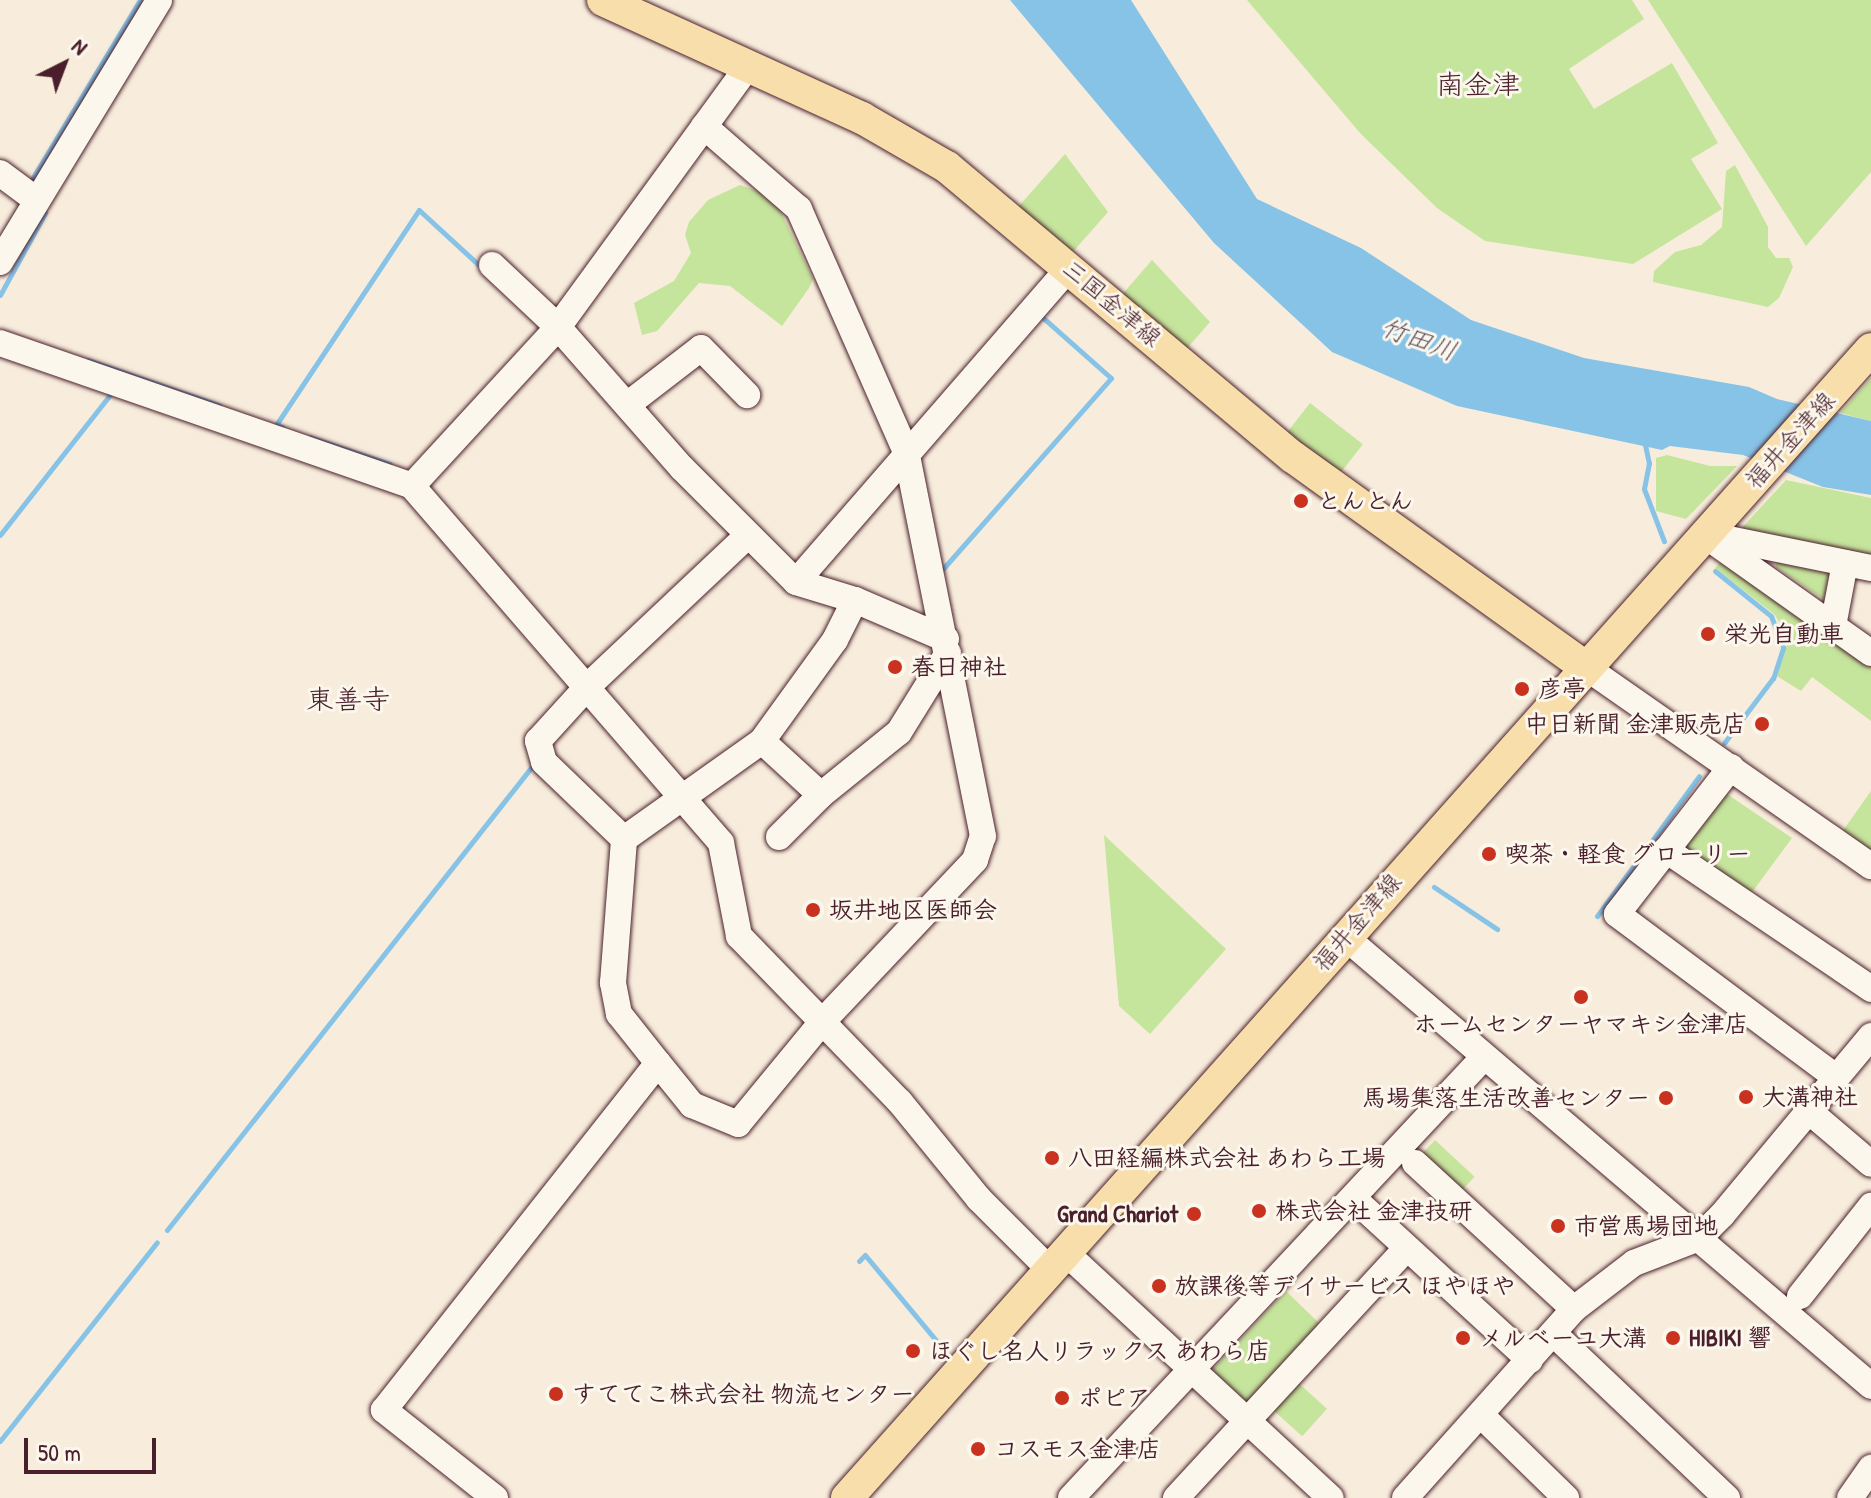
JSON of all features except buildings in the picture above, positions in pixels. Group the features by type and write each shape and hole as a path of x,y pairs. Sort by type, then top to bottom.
{"main road":[{"name":"三国金津線","path":"603,0 862,118 947,167 1293,457 1584,666"},
{"name":"福井金津線","path":"847,1498 1584,666 1868,353"}],"street":[{"path":"0,262 35,199 159,0"},
{"path":"412,486 558,327 749,65"},
{"path":"704,126 799,209 907,454 983,836 975,860 823,1021 738,1124 692,1105 619,1014 613,983 624,839 762,741 835,640 855,600"},
{"path":"0,173 35,199"},
{"path":"492,265 558,327 746,537 796,582 855,600 947,646"},
{"path":"796,582 1070,267"},
{"path":"0,343 412,486 721,843 739,936 900,1102 979,1199 1191,1369 1331,1498"},
{"path":"627,405 701,348 747,395"},
{"path":"1707,530 1871,568"},
{"path":"1707,530 1871,653"},
{"path":"624,839 544,762 538,741 588,686 746,537"},
{"path":"1833,626 1845,563"},
{"path":"779,837 821,795 899,732 947,646"},
{"path":"1584,666 1871,866"},
{"path":"762,741 821,795"},
{"path":"1731,767 1617,914 1837,1078"},
{"path":"1666,850 1871,989"},
{"path":"1344,936 1871,1386"},
{"path":"1405,1498 1574,1309 1634,1263 1699,1238 1810,1112 1871,1036"},
{"path":"1071,1498 1484,1057"},
{"path":"495,1498 384,1410 658,1063"},
{"path":"1810,1112 1871,1164"},
{"path":"1415,1163 1574,1309"},
{"path":"1353,1198 1530,1360"},
{"path":"1800,1296 1871,1206"},
{"path":"1176,1498 1407,1248"},
{"path":"1553,1333 1722,1497"},
{"path":"1481,1415 1566,1498"},
{"path":"1850,1498 1871,1468"}],"green space":[{"path":"1247,0 1632,0 1644,19 1569,69 1594,109 1672,63 1718,143 1691,159 1722,209 1633,264 1485,241 1437,208 1360,133"},
{"path":"1648,0 1871,0 1871,172 1806,246"},
{"path":"1065,154 1108,212 1071,254 1018,207"},
{"path":"1735,165 1768,227 1768,247 1776,258 1789,258 1793,267 1779,298 1768,307 1653,282 1654,271 1675,252 1701,245 1722,227 1726,171"},
{"path":"740,185 760,192 780,210 813,279 809,288 782,326 730,286 699,283 657,331 642,335 634,303 674,281 691,253 685,235 689,222 708,200"},
{"path":"1152,260 1210,322 1183,353 1120,297"},
{"path":"1871,378 1871,421 1840,413"},
{"path":"1310,403 1363,444 1336,478 1284,437"},
{"path":"1667,455 1710,466 1737,466 1686,519 1656,511 1656,458"},
{"path":"1786,480 1871,498 1871,556 1739,531"},
{"path":"1723,559 1871,667 1871,721 1812,677 1801,691 1777,676 1786,646 1782,628 1775,615 1715,568"},
{"path":"1777,560 1835,571 1829,603 1776,567"},
{"path":"1871,791 1871,853 1842,832"},
{"path":"1727,794 1792,838 1750,895 1686,850 1685,840 1720,795"},
{"path":"1104,835 1226,949 1150,1034 1119,1006"},
{"path":"1435,1140 1474,1177 1461,1191 1421,1155"},
{"path":"1286,1291 1320,1324 1249,1401 1241,1401 1213,1377 1214,1368"},
{"path":"1295,1380 1327,1409 1302,1436 1270,1407"}],"water":[{"name":"竹田川","path":"1010,0 1131,0 1257,199 1361,248 1471,320 1584,358 1749,387 1777,399 1871,421 1871,495 1823,487 1743,455 1670,446 1662,450 1457,406 1332,352 1214,243"}],"waterway":[{"path":"29,184 140,0"},
{"path":"282,427 276,425 419,210 482,268"},
{"path":"0,295 45,213"},
{"path":"941,571 1111,378 1041,316"},
{"path":"88,360 219,405"},
{"path":"0,535 113,391"},
{"path":"310,437 390,464"},
{"path":"1644,440 1649,463 1644,489 1664,541"},
{"path":"1715,571 1771,616 1783,648 1773,678 1724,743"},
{"path":"167,1230 533,765"},
{"path":"1597,916 1699,776"},
{"path":"1434,887 1497,929"},
{"path":"0,1441 157,1242"},
{"path":"859,1261 865,1255 945,1351"}],"place":[{"name":"とんとん","path":"1301,501"},
{"name":"栄光自動車","path":"1708,634"},
{"name":"春日神社","path":"895,667"},
{"name":"彦亭","path":"1522,689"},
{"name":"中日新聞 金津販売店","path":"1762,724"},
{"name":"喫茶・軽食 グローリー","path":"1489,854"},
{"name":"坂井地区医師会","path":"813,910"},
{"name":"ホームセンターヤマキシ金津店","path":"1581,997"},
{"name":"大溝神社","path":"1746,1097"},
{"name":"馬場集落生活改善センター","path":"1666,1098"},
{"name":"八田経編株式会社 あわら工場","path":"1052,1158"},
{"name":"株式会社 金津技研","path":"1259,1211"},
{"name":"Grand Chariot","path":"1194,1214"},
{"name":"市営馬場団地","path":"1558,1226"},
{"name":"放課後等デイサービス ほやほや","path":"1159,1286"},
{"name":"メルベーユ大溝","path":"1463,1338"},
{"name":"HIBIKI 響","path":"1673,1338"},
{"name":"ほぐし名人リラックス あわら店","path":"913,1351"},
{"name":"すててこ株式会社 物流センター","path":"556,1394"},
{"name":"ポピア","path":"1062,1398"},
{"name":"コスモス金津店","path":"978,1449"}],"district":[{"name":"南金津","path":"1478,84"},
{"name":"東善寺","path":"348,699"}]}
